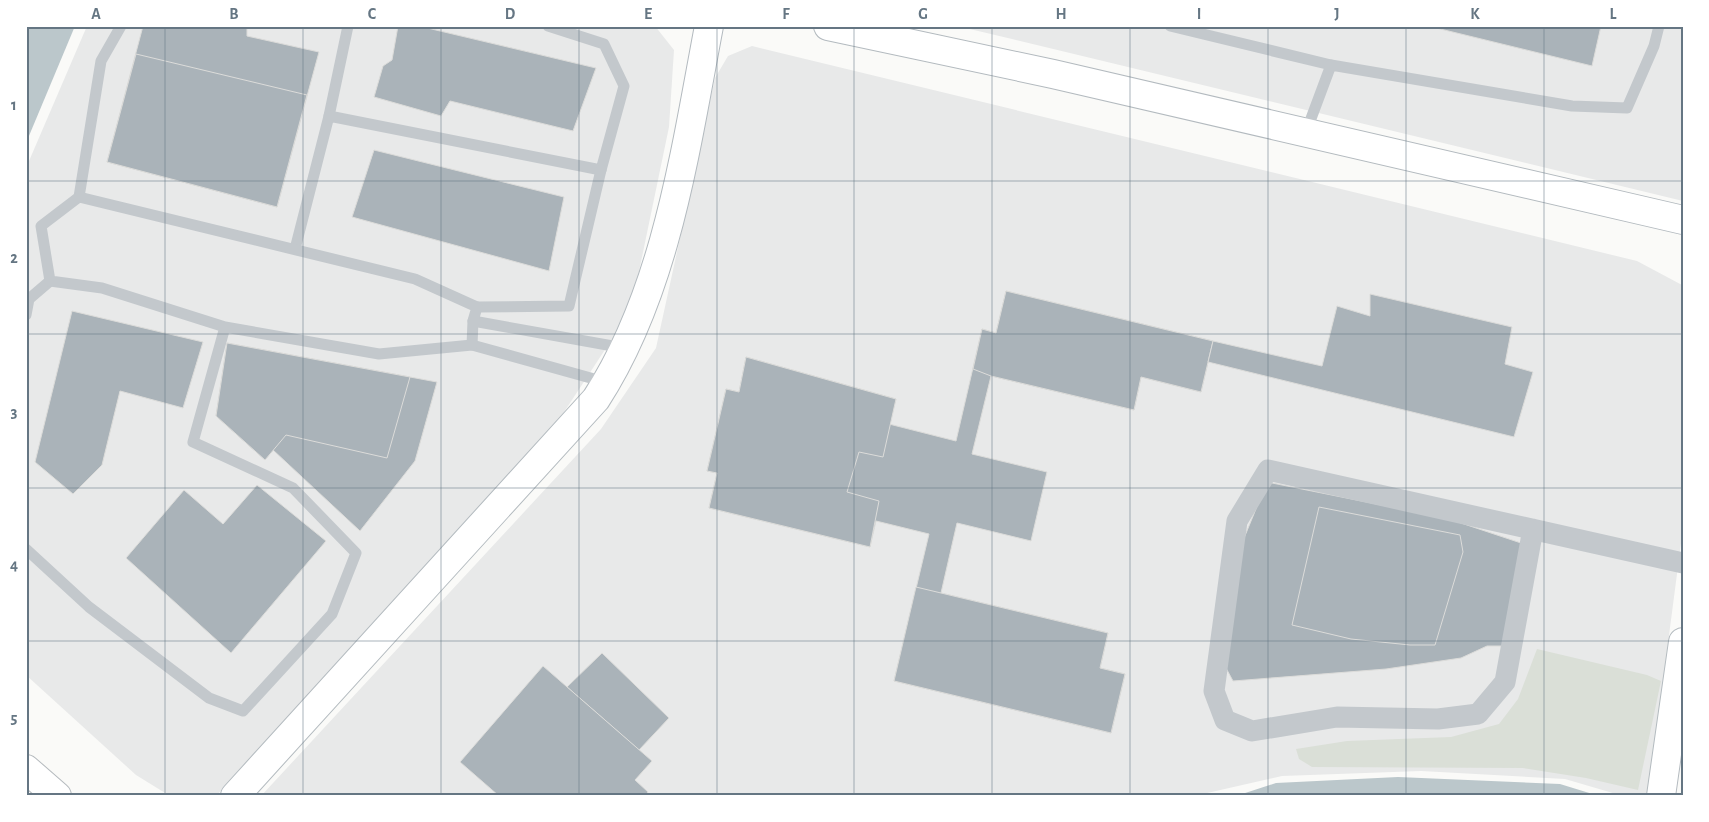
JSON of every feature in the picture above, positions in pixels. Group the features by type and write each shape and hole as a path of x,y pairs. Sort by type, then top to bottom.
{"street":[{"path":"235,796 596,399 606,383 624,348 657,269 691,122 709,26"},
{"path":"828,26 1063,76 1683,220"},
{"path":"1533,529 1505,682 1478,714 1438,719 1337,717 1252,731 1225,720 1214,691 1237,521 1268,470 1533,529 1683,563"},
{"path":"1661,796 1683,642"},
{"path":"26,769 57,796"}],"lane":[{"path":"50,281 41,226 79,197 101,61 120,26"},
{"path":"295,250 329,116 348,26"},
{"path":"79,197 416,279 477,307 569,306 601,170 624,86 604,44 548,26"},
{"path":"1170,26 1331,65 1572,106 1627,108 1654,46 1659,26"},
{"path":"1306,132 1331,65"},
{"path":"329,116 601,170"},
{"path":"26,316 29,299 50,281 102,288 225,327 380,354 472,346 606,383"},
{"path":"472,346 473,320 477,307"},
{"path":"473,320 624,348"},
{"path":"26,549 89,607 209,698 243,711 332,614 356,552 293,488 193,442 225,327"}],"shaded area":[{"path":"26,26 75,26 26,143"},
{"path":"87,26 655,26 674,50 669,127 631,310 547,438 216,796 170,796 136,775 26,675 26,168"},
{"path":"957,26 1683,26 1683,201 1012,39"},
{"path":"752,46 1637,261 1682,285 1683,528 1648,796 1623,796 1565,779 1421,771 1282,776 1194,796 261,796 601,429 656,348 715,78 728,56"},
{"path":"1537,649 1647,675 1661,681 1638,790 1586,778 1523,768 1312,767 1299,759 1296,749 1347,741 1451,737 1499,724 1518,699"},
{"path":"1398,777 1560,784 1599,796 1236,796 1276,783"}],"building":[{"path":"143,26 247,26 247,36 319,52 277,207 107,162"},
{"path":"398,26 419,26 596,68 573,131 450,101 441,116 374,97 383,66 392,60"},
{"path":"1428,26 1601,26 1592,66"},
{"path":"136,54 307,95 277,207 107,162"},
{"path":"374,150 564,197 549,271 352,217"},
{"path":"1006,291 1213,341 1201,392 1141,377 1134,410 991,376 972,454 1047,472 1031,541 957,523 941,593 1108,633 1100,668 1125,674 1111,733 894,681 929,534 876,521 870,547 709,508 717,473 707,471 726,389 739,392 746,357 896,399 889,424 956,441 982,329 996,333"},
{"path":"1006,291 1213,341 1201,392 1141,377 1134,410 991,376 973,369 982,329 996,333"},
{"path":"1370,294 1512,327 1505,364 1533,372 1514,437 1208,362 1213,341 1322,366 1337,306 1370,316"},
{"path":"72,311 203,342 183,408 120,391 102,465 73,494 35,462"},
{"path":"227,343 437,382 415,461 360,531 273,450 265,460 216,416"},
{"path":"227,343 410,377 387,458 286,435 265,460 216,416"},
{"path":"746,357 896,399 883,457 859,452 847,492 879,501 870,547 709,508 717,473 707,471 726,389 739,392"},
{"path":"1267,482 1446,518 1521,543 1506,646 1487,646 1461,658 1386,669 1233,681 1226,668 1242,543"},
{"path":"257,485 326,541 231,653 126,558 184,490 223,524"},
{"path":"1319,507 1460,535 1463,552 1435,645 1410,645 1351,639 1292,625"},
{"path":"916,587 1108,633 1100,668 1125,674 1111,733 894,681"},
{"path":"602,653 669,718 639,750 567,687"},
{"path":"543,666 652,761 635,780 648,792 645,796 499,796 460,762"}]}
